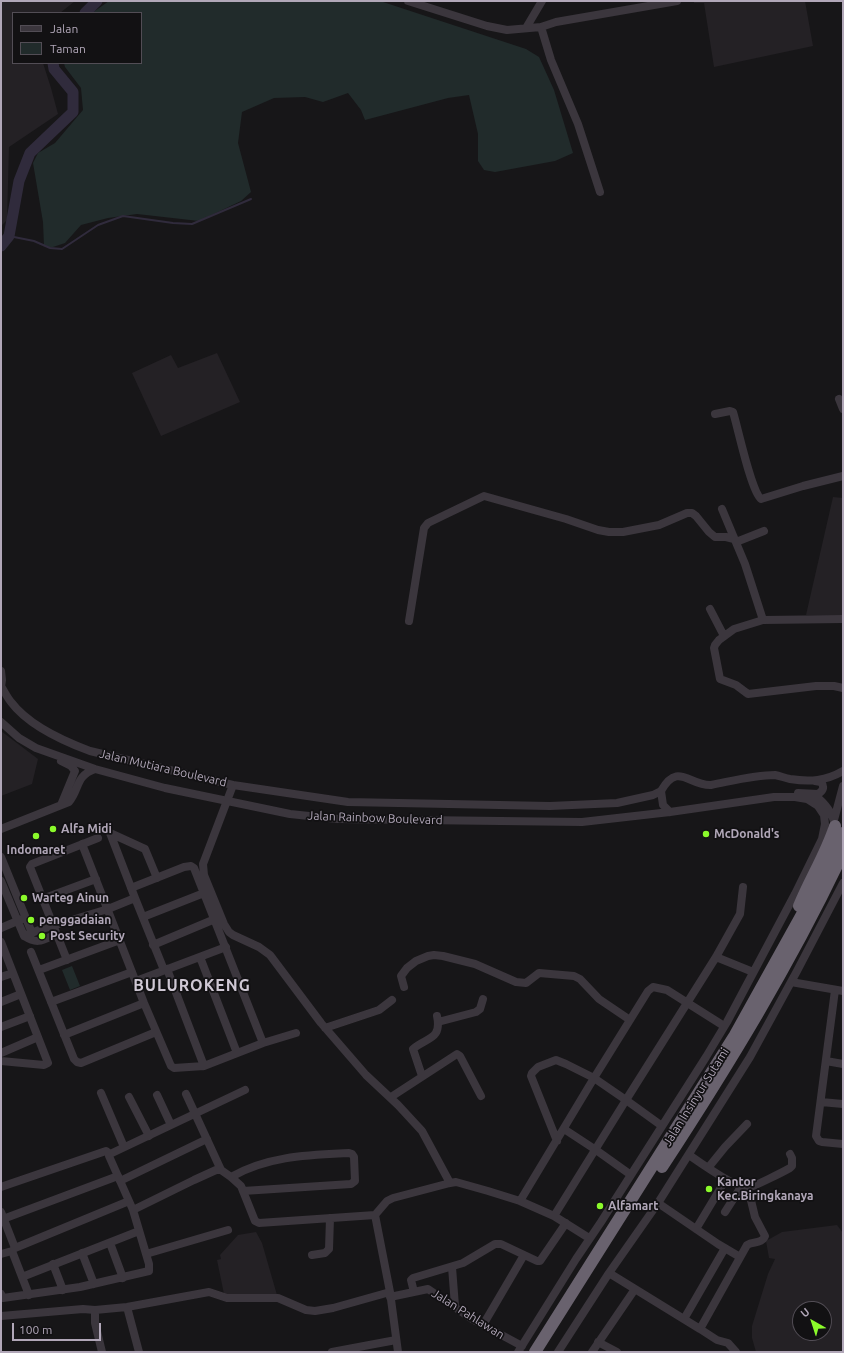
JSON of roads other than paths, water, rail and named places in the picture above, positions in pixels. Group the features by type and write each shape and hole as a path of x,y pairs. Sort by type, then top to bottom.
{"highway":[{"name":"Jalan Insinyur Sutami","path":"535,1352 735,1035 815,891 838,826"},
{"name":"Jalan Insinyur Sutami","path":"544,1352 599,1263 736,1051 821,900 843,853"}],"street":[{"path":"408,1 488,26 507,30 541,27 556,22 676,1"},
{"path":"526,28 542,1"},
{"path":"541,27 550,58 578,124 600,192"},
{"path":"839,399 843,409"},
{"path":"715,414 730,411 733,412 752,481 757,496 762,499 803,486 843,476"},
{"path":"408,621 424,528 428,523 484,496 609,532 623,532 659,525 687,513 692,513 696,516 715,537 726,537 735,540 764,531"},
{"path":"722,509 745,564 763,620"},
{"path":"710,609 724,636"},
{"path":"843,619 763,620 739,626 714,645 719,678 723,681 736,684 748,694 816,686 834,686 843,688"},
{"path":"1,671 1,686"},
{"name":"Jalan Mutiara Boulevard","path":"1,686 11,702 30,722 90,751 233,785 348,802"},
{"name":"Jalan Rainbow Boulevard","path":"1,722 18,738 36,748 95,769 165,788 290,814 338,819 582,822 670,812"},
{"path":"36,748 42,754 68,764 75,771 61,804"},
{"name":"Jalan Mutiara Boulevard","path":"1,829 61,804 66,804 71,800 82,776 88,771 95,769"},
{"path":"815,781 827,779 843,771"},
{"path":"520,1349 589,1238 601,1222 706,1057 811,864 822,839 825,824 824,815 818,806 807,799 795,796 774,797 670,812 663,805 661,791 664,785 674,777 681,775 705,785 776,775 789,779 821,782 823,785 823,790 818,794 784,793 774,797"},
{"path":"233,785 203,864 204,875 224,924 233,935 259,947 270,954 324,1028 366,1075 391,1097 422,1131 450,1183"},
{"path":"838,826 843,786"},
{"name":"Jalan Rainbow Boulevard","path":"348,802 550,806 617,803 653,795 661,791"},
{"path":"813,794 826,806 838,826"},
{"path":"157,878 146,849 110,833 153,945 166,970 204,1066"},
{"path":"67,960 30,866 98,838"},
{"path":"82,844 169,1065 173,1068 204,1066 263,1042 296,1033"},
{"path":"2,863 13,887 28,935 55,930 135,898"},
{"path":"131,888 184,867 191,866 194,868 263,1042"},
{"path":"42,899 96,879"},
{"path":"1,881 5,891 22,919"},
{"path":"558,1352 609,1273 658,1203 750,1057 843,883"},
{"path":"5,891 13,887"},
{"path":"554,1216 716,957 740,914 743,887"},
{"path":"143,917 204,893"},
{"path":"1,928 22,919"},
{"path":"153,945 215,919"},
{"path":"39,970 120,940"},
{"path":"1,1061 46,1065 48,1061 2,948"},
{"path":"136,981 210,953 227,950"},
{"path":"32,952 64,1035 74,1059 77,1062 82,1063 156,1032"},
{"path":"404,987 401,976 407,968 416,961 428,956 442,956 480,965 516,982 526,983 539,974 574,976 580,979 599,998 630,1020"},
{"path":"200,957 237,1053"},
{"path":"716,957 753,972"},
{"path":"1,977 13,972"},
{"path":"52,1002 132,972"},
{"path":"791,982 839,991 826,1061 817,1138 822,1142 843,1144"},
{"path":"520,1201 648,990 653,987 667,990 724,1026"},
{"path":"1,1002 21,994"},
{"path":"422,1076 413,1049 435,1034 438,1029 437,1019 476,1012 480,1009 484,999"},
{"path":"324,1028 379,1010 392,1000"},
{"path":"64,1035 144,1004"},
{"path":"1,1027 30,1016"},
{"path":"1,1053 38,1037"},
{"path":"391,1097 455,1055 458,1055 481,1096"},
{"path":"557,1141 531,1078 532,1073 538,1067 556,1060 594,1078 662,1126"},
{"path":"826,1061 843,1064"},
{"path":"110,1154 245,1090"},
{"path":"102,1093 124,1147"},
{"path":"157,1094 171,1125"},
{"path":"186,1094 221,1170 231,1177 243,1191 253,1218 256,1222 260,1223 375,1215 387,1201 393,1198 456,1182 520,1201 554,1216 589,1238"},
{"path":"129,1097 149,1136"},
{"path":"821,1102 843,1104"},
{"path":"708,1168 725,1147 747,1124"},
{"path":"564,1129 631,1175"},
{"path":"29,1295 2,1215 119,1178 207,1139"},
{"path":"1,1187 106,1151 110,1154 134,1210 146,1254 149,1272 63,1290 2,1297"},
{"path":"231,1177 252,1166 287,1157 349,1153 354,1157 355,1180 351,1184 243,1191"},
{"path":"725,1212 744,1187 792,1167 792,1158 790,1154"},
{"path":"689,1155 726,1179 744,1187 765,1236 762,1241 752,1242 747,1245 700,1329"},
{"path":"134,1210 194,1180 216,1170 221,1170"},
{"path":"696,1229 726,1179"},
{"path":"1,1254 129,1201"},
{"path":"658,1203 740,1257"},
{"path":"375,1215 390,1295 398,1352"},
{"path":"312,1255 325,1253 329,1249 330,1218"},
{"path":"414,1292 413,1278 463,1263 495,1244 501,1244 537,1261 542,1260 566,1223"},
{"path":"146,1254 228,1230"},
{"path":"22,1277 139,1231"},
{"path":"110,1243 124,1278"},
{"path":"684,1320 725,1248"},
{"path":"82,1253 94,1284"},
{"path":"484,1325 524,1255"},
{"path":"53,1264 63,1290"},
{"path":"452,1267 455,1306"},
{"path":"609,1273 717,1340 728,1344 736,1352"},
{"name":"Jalan Pahlawan","path":"1,1316 127,1307 208,1292 227,1298 278,1298 306,1310 316,1311 390,1295 428,1289 520,1349"},
{"path":"592,1352 635,1289"},
{"path":"127,1307 139,1352"},
{"path":"95,1310 95,1323 102,1352"},
{"path":"332,1352 396,1340"},
{"path":"598,1342 617,1352"}],"waterway":[{"path":"86,12 97,1"},
{"path":"1,246 9,236 19,181 30,153 73,112 73,92 54,69 53,64"},
{"path":"9,236 34,241 50,248 62,249 98,225 123,216 192,224 251,199"}],"place":[{"name":"Alfa Midi","path":"53,829"},
{"name":"McDonald's","path":"706,834"},
{"name":"Indomaret","path":"36,836"},
{"name":"Warteg Ainun","path":"24,898"},
{"name":"penggadaian","path":"31,920"},
{"name":"Post Security","path":"42,936"},
{"name":"Kantor Kec.Biringkanaya","path":"709,1189"},
{"name":"Alfamart","path":"600,1206"}],"district":[{"name":"BULUROKENG","path":"192,986"}]}
